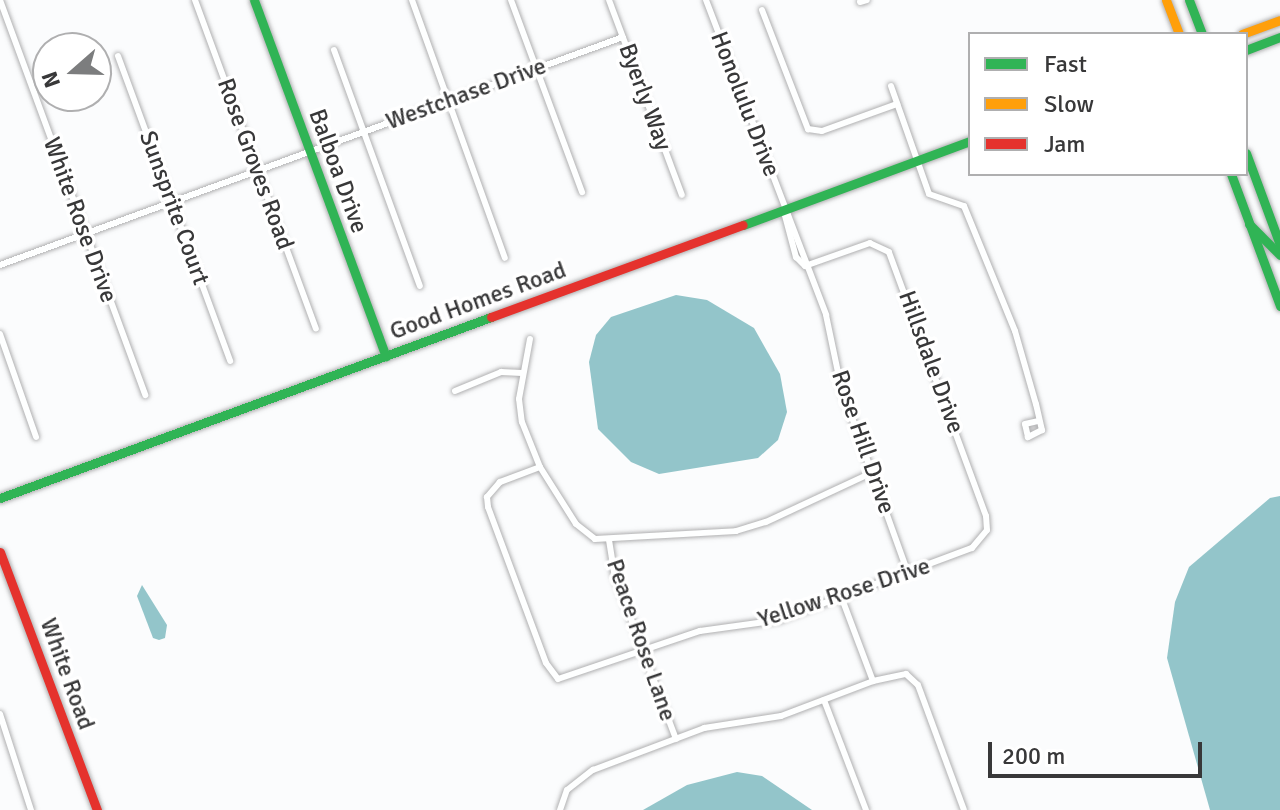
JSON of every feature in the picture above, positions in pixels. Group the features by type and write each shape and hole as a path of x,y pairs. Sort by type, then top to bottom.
{"main road":[{"name":"Balboa Drive","path":"254,0 386,356"},
{"path":"1166,0 1178,32"},
{"path":"1189,0 1201,32"},
{"path":"1247,32 1280,20"},
{"path":"1248,49 1280,37"},
{"name":"Good Homes Road","path":"0,498 968,142"},
{"path":"1248,158 1280,245"},
{"path":"1232,176 1280,306"},
{"path":"1249,224 1280,255"},
{"name":"White Road","path":"0,552 97,810"}],"street":[{"name":"White Rose Drive","path":"0,0 145,395"},
{"name":"Rose Groves Road","path":"195,0 316,328"},
{"path":"412,0 505,258"},
{"path":"511,0 582,192"},
{"name":"Byerly Way","path":"609,0 682,195"},
{"name":"Honolulu Drive","path":"706,0 784,208"},
{"path":"762,10 808,129 822,131 897,104"},
{"name":"Westchase Drive","path":"0,265 623,37"},
{"path":"334,50 420,286"},
{"name":"Sunsprite Court","path":"118,56 230,361"},
{"path":"891,86 929,194 964,206 1015,331 1038,421"},
{"name":"Rose Hill Drive","path":"784,208 792,247 805,266 826,315 841,387 908,573"},
{"name":"Hillsdale Drive","path":"805,266 870,243 889,252 895,261 986,516 982,539 965,552"},
{"path":"0,334 36,437"},
{"path":"530,339 522,373 522,422 540,467 584,533 609,540 736,531 766,522 873,472"},
{"path":"455,391 501,372 522,373"},
{"name":"Yellow Rose Drive","path":"540,467 500,482 487,497 550,673 570,679 700,631 779,620 965,552"},
{"name":"Peace Rose Lane","path":"609,540 615,576 676,739"},
{"path":"841,596 873,681"},
{"path":"560,810 567,790 578,780 676,739 704,728 781,716 873,681 898,675 914,678 964,810"},
{"path":"824,700 866,810"},
{"path":"0,714 31,810"}],"water":[{"path":"676,295 707,300 754,328 780,374 787,412 778,440 758,458 659,474 631,462 598,429 589,362 596,335 611,317"},
{"path":"1280,496 1280,810 1210,810 1167,658 1175,602 1189,567 1270,498"},
{"path":"142,585 167,625 165,638 153,638 137,596"},
{"path":"737,772 762,776 812,810 643,810 687,785"}],"traffic: fast":[{"path":"254,0 386,356"},
{"path":"1189,0 1201,32"},
{"path":"1248,49 1280,37"},
{"path":"743,225 968,142"},
{"path":"1248,158 1280,245"},
{"path":"1232,176 1280,306"},
{"path":"1249,224 1280,255"},
{"path":"0,498 491,317"}],"traffic: slow":[{"path":"1166,0 1178,32"},
{"path":"1247,32 1280,20"}],"traffic: jam":[{"path":"491,317 743,225"},
{"path":"0,552 97,810"}]}
